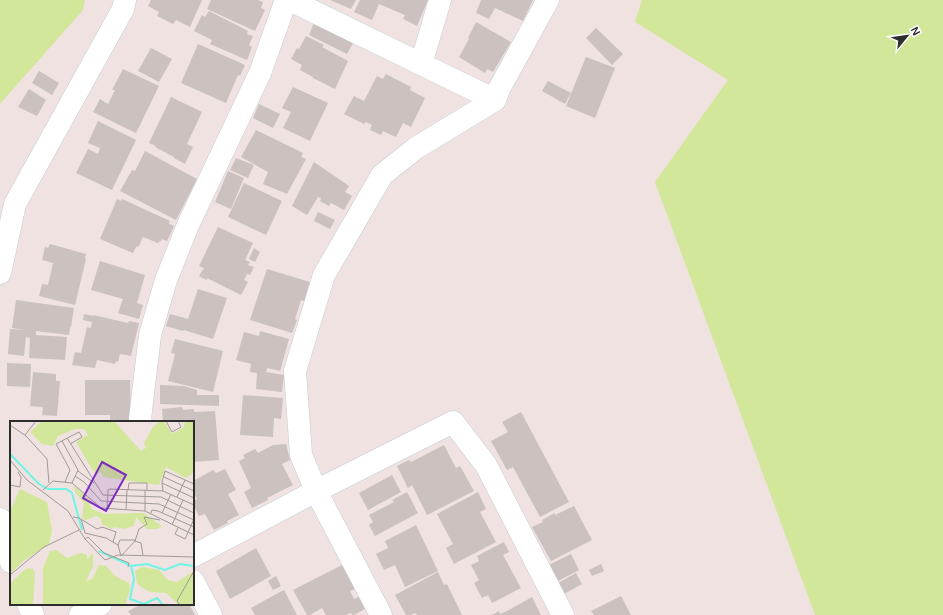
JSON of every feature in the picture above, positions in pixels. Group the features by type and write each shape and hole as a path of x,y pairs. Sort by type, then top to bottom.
{"street":[{"path":"0,273 15,204 123,9 125,0"},
{"path":"141,421 150,335 166,280 188,225 260,73 286,0"},
{"path":"290,0 495,100"},
{"path":"421,64 440,0"},
{"path":"381,615 316,491 301,455 295,371 324,275 382,175 416,148 495,100 499,89 548,0"},
{"path":"194,555 316,491 453,422 486,465 564,615"},
{"path":"0,519 10,558"},
{"path":"194,583 211,615"},
{"path":"28,605 33,615"},
{"path":"80,615 99,605"}],"green space":[{"path":"0,0 85,0 83,10 0,104"},
{"path":"642,0 943,0 943,615 815,615 655,182 728,80 635,22"}],"building":[{"path":"151,0 202,0 190,27 176,20 173,24 157,16 159,12 148,6"},
{"path":"211,0 258,0 263,2 261,8 265,10 255,31 207,9"},
{"path":"330,0 356,0 351,9"},
{"path":"360,0 428,0 417,26 403,19 405,15 379,4 372,20 354,12"},
{"path":"481,0 533,0 523,21 495,8 489,19 476,13"},
{"path":"209,11 248,31 247,34 253,36 249,45 252,47 247,60 210,44 212,40 194,31 202,15 205,17"},
{"path":"476,22 511,42 493,72 487,69 485,73 459,57"},
{"path":"314,23 353,43 347,54 309,35"},
{"path":"596,28 623,54 612,65 586,38"},
{"path":"306,36 324,45 322,47 348,61 335,89 300,70 302,65 291,59 297,48 299,49"},
{"path":"198,44 245,65 240,76 238,75 226,103 181,83"},
{"path":"151,48 172,59 159,82 138,71"},
{"path":"586,57 615,68 595,118 566,106"},
{"path":"123,69 159,86 136,133 93,112 100,99 108,104 115,90 112,90"},
{"path":"39,71 59,83 52,95 32,83"},
{"path":"386,74 411,87 410,90 425,98 411,127 403,123 396,137 383,131 381,135 370,130 372,125 366,122 364,124 344,114 354,96 364,101 377,76 383,79"},
{"path":"548,81 571,93 565,104 542,91"},
{"path":"293,87 328,103 310,141 283,128 291,112 282,108"},
{"path":"29,89 46,100 37,116 18,107"},
{"path":"171,97 202,112 187,144 193,147 185,164 149,143"},
{"path":"259,104 280,114 273,128 253,118"},
{"path":"98,121 136,140 112,190 76,173 88,149 98,154 100,148 88,143"},
{"path":"256,130 303,153 301,157 306,159 287,194 263,184 268,172 241,157"},
{"path":"145,151 197,179 176,220 120,191 132,170 135,171"},
{"path":"236,158 254,165 248,178 230,170"},
{"path":"314,162 349,186 345,192 352,196 344,210 331,203 329,206 320,201 321,198 318,197 307,215 292,206"},
{"path":"228,171 244,178 231,209 215,202"},
{"path":"244,183 282,201 266,235 228,217"},
{"path":"117,199 121,201 122,199 170,221 169,224 174,226 167,241 162,239 158,243 143,237 139,246 136,247 133,253 100,239"},
{"path":"318,212 335,220 330,229 314,221"},
{"path":"218,227 253,243 245,260 250,262 248,265 254,267 250,275 247,274 244,280 248,282 241,295 207,278 207,280 199,276 204,268 199,266"},
{"path":"50,244 86,254 75,305 39,296 42,284 48,285 53,263 42,260 45,247 48,248"},
{"path":"254,248 260,252 255,262 249,259"},
{"path":"100,261 145,275 137,303 143,305 139,319 118,313 123,299 91,290"},
{"path":"267,269 310,282 304,301 301,300 295,319 297,320 292,333 250,320"},
{"path":"198,289 227,298 213,339 166,326 170,314 188,319"},
{"path":"16,300 74,308 69,335 36,331 36,335 67,337 65,360 29,358 30,338 26,337 24,356 8,354 10,329 26,330 12,328"},
{"path":"84,314 128,323 129,321 139,323 131,356 120,354 118,362 116,361 115,364 97,360 95,368 72,365 75,352 81,353 87,327 91,328 92,322 83,320"},
{"path":"260,331 289,339 280,371 267,368 266,372 284,375 282,392 256,389 257,373 250,372 251,364 236,360 244,332 259,336"},
{"path":"175,339 223,351 213,392 168,381 175,354 171,353"},
{"path":"7,363 31,364 30,387 7,386"},
{"path":"33,372 56,374 56,381 60,381 57,416 42,415 43,407 30,406"},
{"path":"85,380 130,380 131,421 110,421 110,415 85,415"},
{"path":"160,385 184,386 197,390 197,395 219,395 219,406 160,404"},
{"path":"243,395 283,398 281,419 274,418 273,437 240,435"},
{"path":"182,407 183,410 194,409 194,412 215,411 219,460 194,462 194,421 163,421 162,409"},
{"path":"521,412 569,502 540,517 513,467 507,470 491,441 508,432 502,422"},
{"path":"286,444 290,460 282,464 293,485 267,498 268,500 252,508 244,492 251,488 239,461 245,458 243,455 255,449 258,453 273,445"},
{"path":"444,445 456,468 460,466 474,491 427,515 412,485 408,488 397,466 409,460 411,462"},
{"path":"225,469 236,490 228,494 239,515 227,521 228,523 214,530 205,514 199,516 194,506 194,500 197,499 194,494 194,480 213,470 216,473"},
{"path":"392,475 401,492 368,510 359,493"},
{"path":"407,492 418,513 375,536 369,525 373,522 369,515 394,502 392,500"},
{"path":"478,492 486,509 480,512 496,542 454,564 446,548 453,544 437,514"},
{"path":"574,506 592,540 551,561 532,527 543,522 542,520 555,513 555,515"},
{"path":"416,525 438,571 405,587 395,565 384,570 376,554 388,548 385,541"},
{"path":"504,542 509,552 503,555 521,588 492,603 488,595 482,598 474,583 479,580 471,565 479,561 477,556"},
{"path":"256,548 271,576 230,599 216,571"},
{"path":"571,554 579,570 558,581 549,565"},
{"path":"601,564 604,571 592,576 589,570"},
{"path":"342,565 355,589 350,591 354,599 361,596 368,607 354,615 352,615 352,612 346,615 326,615 322,608 310,615 307,615 293,590"},
{"path":"438,572 444,585 447,584 462,615 417,615 415,613 406,615 395,595"},
{"path":"576,573 582,584 564,594 558,583"},
{"path":"276,576 281,586 273,590 268,581"},
{"path":"284,590 297,615 255,615 251,608"},
{"path":"621,596 631,615 594,615 591,611"},
{"path":"532,597 541,615 492,615 499,611 500,614 507,611"},
{"path":"140,605 190,605 195,615 131,615 128,611"}]}
